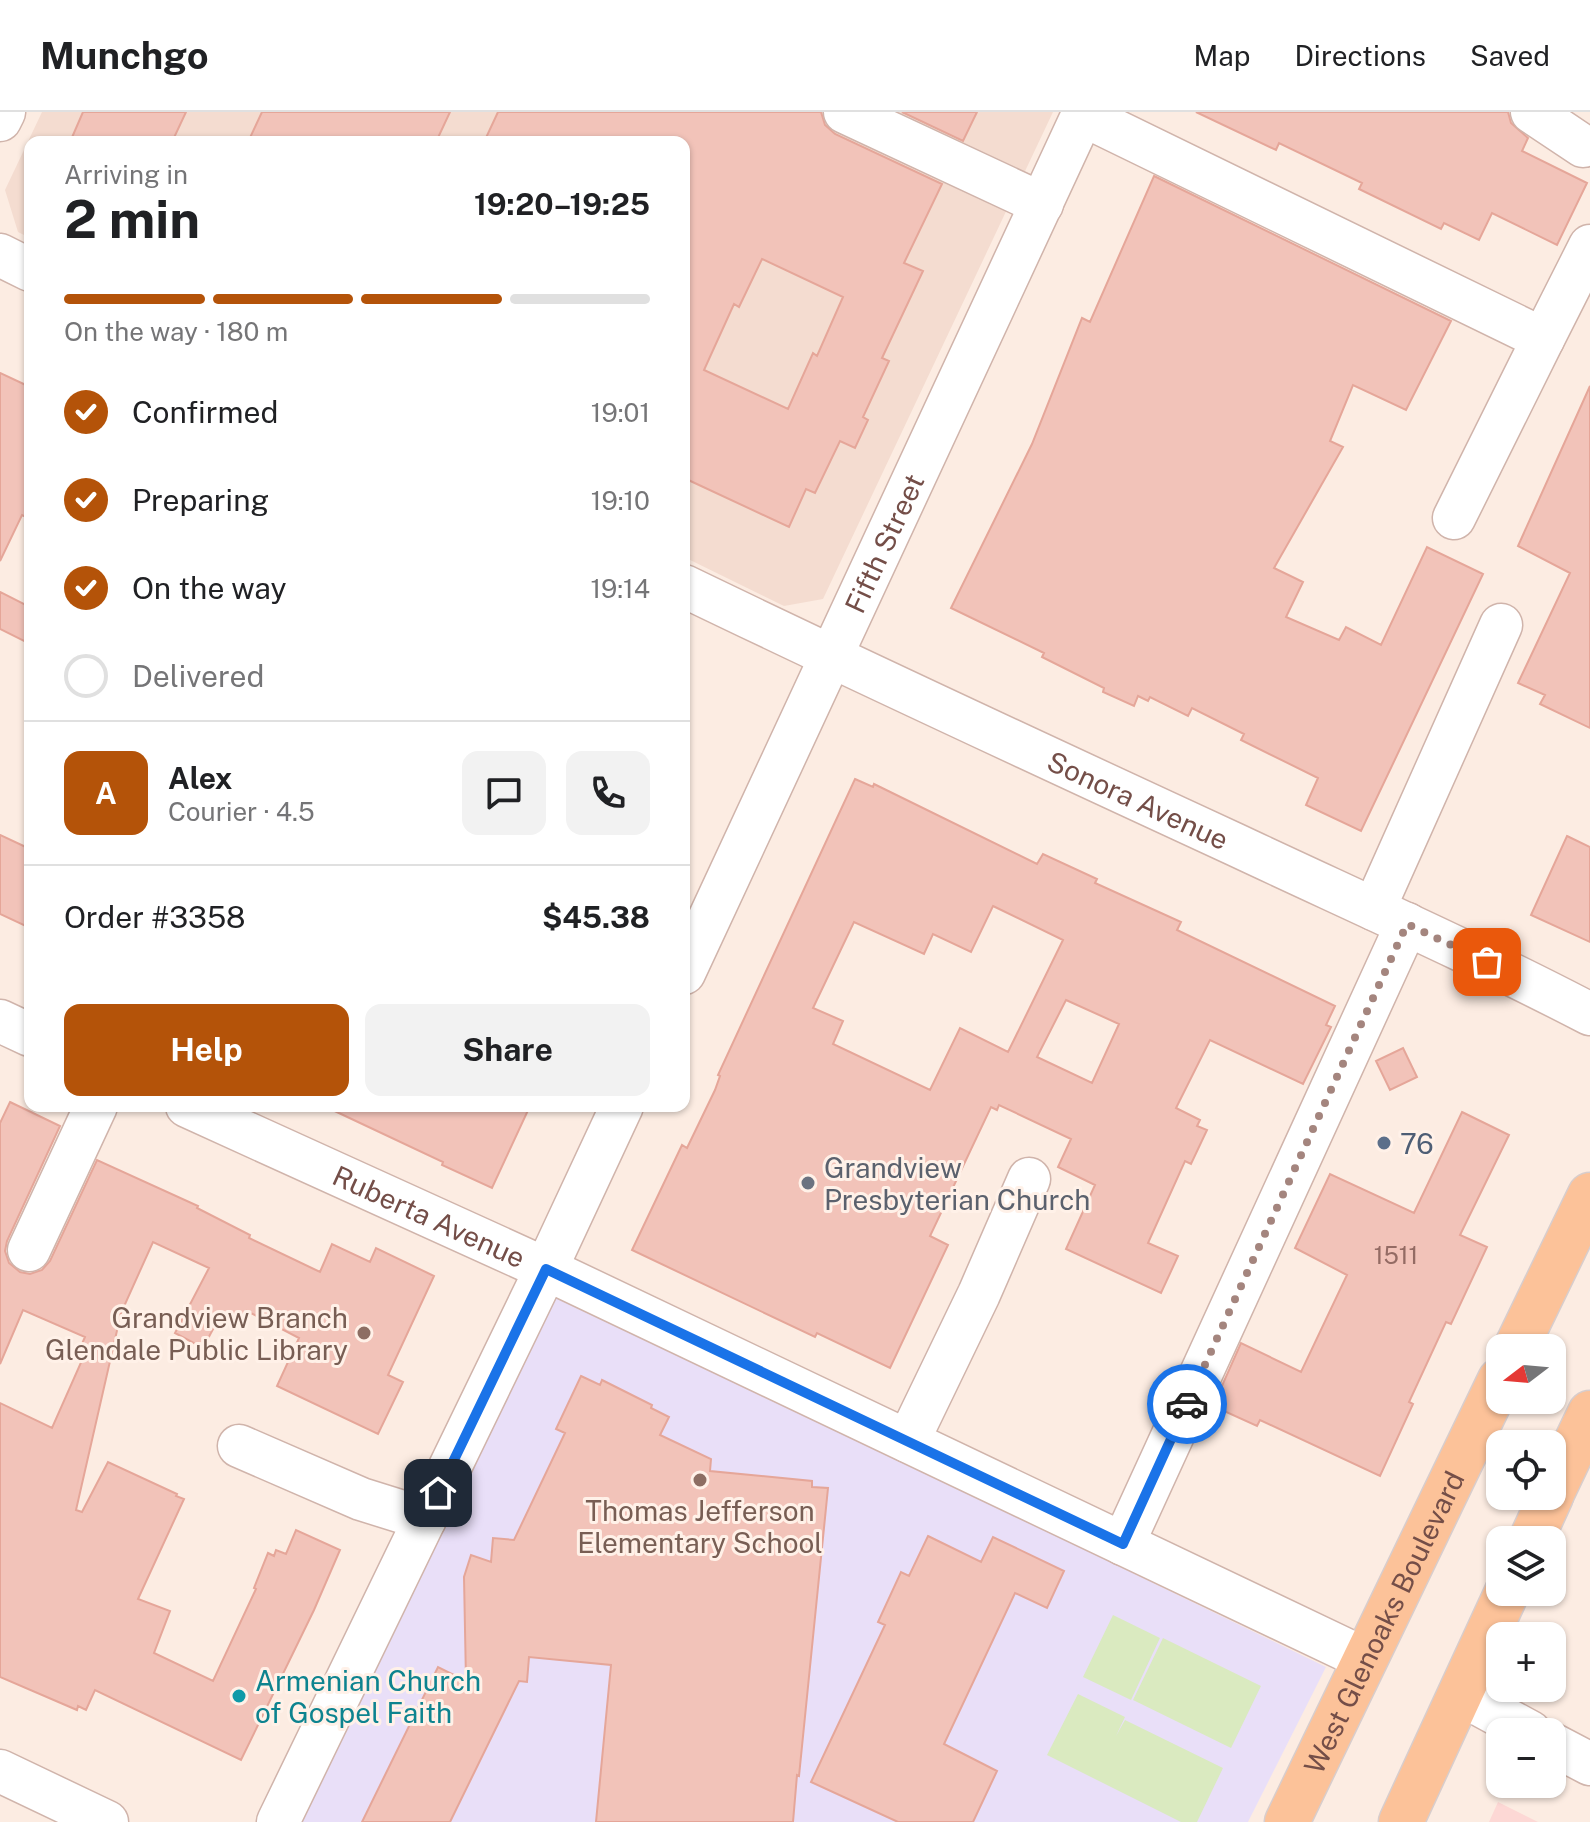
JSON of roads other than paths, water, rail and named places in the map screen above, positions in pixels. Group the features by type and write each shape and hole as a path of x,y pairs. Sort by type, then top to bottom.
{"main road":[{"path":"1523,1334 1590,1195"},
{"name":"West Glenoaks Boulevard","path":"1287,1822 1486,1409"},
{"path":"1566,1463 1590,1413"},
{"path":"1401,1822 1501,1606"}],"street":[{"path":"0,120 4,112"},
{"path":"845,112 1042,204"},
{"path":"1532,112 1583,146"},
{"path":"1084,113 1543,339"},
{"name":"Fifth Street","path":"690,960 1084,113"},
{"path":"1454,518 1590,246"},
{"path":"0,255 24,267"},
{"name":"Sonora Avenue","path":"690,589 831,658 1516,975 1590,1014"},
{"path":"1123,1544 1390,916 1501,625"},
{"path":"0,1021 24,1032"},
{"path":"29,1250 93,1112"},
{"name":"Ruberta Avenue","path":"200,1112 546,1269 1365,1659"},
{"path":"278,1822 619,1112"},
{"path":"908,1441 985,1281 1029,1179"},
{"path":"239,1446 361,1499 425,1519"},
{"path":"1460,1694 1504,1718"},
{"path":"1566,1751 1590,1764"},
{"path":"0,1771 107,1822"}],"place":[{"name":"76","path":"1384,1143"},
{"name":"Grandview Presbyterian Church","path":"808,1183"},
{"name":"Grandview Branch Glendale Public Library","path":"364,1333"},
{"name":"Thomas Jefferson Elementary School","path":"700,1480"},
{"name":"Armenian Church of Gospel Faith","path":"239,1696"}]}
